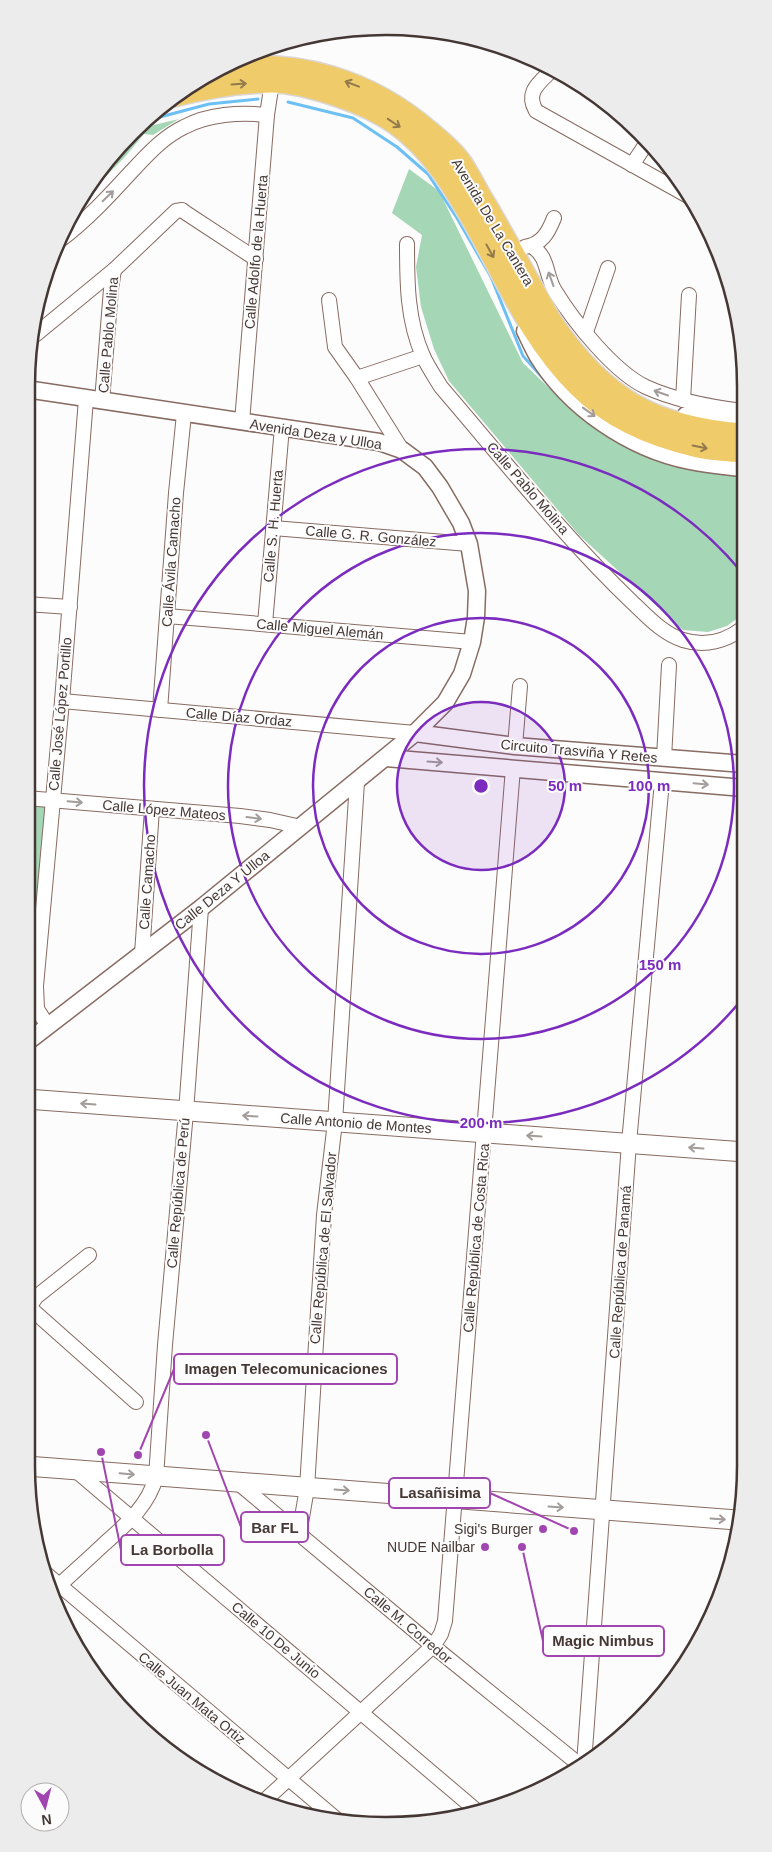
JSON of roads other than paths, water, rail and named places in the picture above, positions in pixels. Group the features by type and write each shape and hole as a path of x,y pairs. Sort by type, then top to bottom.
{"main road":[{"name":"Avenida De La Cantera","path":"242,66 275,66 313,72 343,80 386,99 402,109 432,145 531,326 550,356 578,387 593,400 626,422 658,436 699,447 737,451"},
{"name":"Avenida De La Cantera","path":"195,92 232,84 272,82 316,89 365,106 396,124 412,137 432,145 461,163 521,248 543,307 568,346 589,370 617,394 646,412 678,424 716,432 737,434"},
{"name":"Calle Antonio de Montes","path":"35,1100 737,1151"},
{"path":"35,1467 733,1520"}],"street":[{"path":"548,75 534,90 532,100 536,111 677,190"},
{"name":"Calle Adolfo de la Huerta","path":"242,422 267,115 272,82"},
{"path":"72,230 161,142 183,127 203,120 230,115 267,115"},
{"path":"632,165 643,148"},
{"path":"40,331 114,270 174,212 179,210 256,259"},
{"path":"521,248 536,244 548,233 554,218"},
{"name":"Calle Pablo Molina","path":"407,244 407,288 412,323 423,356 441,387 581,550 660,627 681,640 697,644 714,642 737,633"},
{"path":"521,248 541,253 555,291 612,364 645,387 683,400 737,410"},
{"path":"586,332 608,268"},
{"name":"Calle Pablo Molina","path":"94,400 114,270"},
{"name":"Avenida De La Cantera","path":"509,284 522,325 538,356 557,382 581,406 636,443 688,461 737,467"},
{"path":"683,400 689,295"},
{"path":"329,300 335,347 357,378 402,450"},
{"name":"Avenida De La Cantera","path":"543,307 605,372 640,396 679,413 737,423"},
{"path":"357,378 423,356"},
{"name":"Avenida Deza y Ulloa","path":"35,390 379,442 402,450 425,467 440,487 461,524 469,544 477,591 476,617 472,642 462,674 446,702 415,733"},
{"name":"Calle José López Portillo","path":"48,1026 39,1014 35,1001 70,607 94,400"},
{"name":"Calle Ávila Camacho","path":"160,710 184,414"},
{"name":"Calle S. H. Huerta","path":"265,624 282,427"},
{"name":"Calle G. R. González","path":"273,528 469,544"},
{"path":"35,605 70,607"},
{"name":"Calle Miguel Alemán","path":"167,616 472,642"},
{"path":"664,758 668,665"},
{"path":"515,746 520,686"},
{"name":"Calle Díaz Ordaz","path":"62,702 415,733"},
{"name":"Circuito Trasviña Y Retes","path":"415,733 515,746 737,763"},
{"name":"Calle Deza Y Ulloa","path":"35,1036 201,908 358,782 415,733"},
{"name":"Circuito Trasviña Y Retes","path":"386,758 737,787"},
{"name":"Calle República de Costa Rica","path":"432,1646 441,1634 445,1621 513,768"},
{"name":"Calle República de Panamá","path":"584,1756 629,1143 662,781"},
{"name":"Calle República de El Salvador","path":"299,1535 307,1488 324,1225 334,1122 358,782"},
{"name":"Calle López Mateos","path":"35,799 240,816 301,826"},
{"name":"Calle Camacho","path":"142,954 152,810"},
{"name":"Calle República de Perú","path":"57,1587 132,1518 145,1502 154,1486 156,1477 201,908"},
{"path":"35,1298 88,1255"},
{"path":"35,1316 136,1402"},
{"name":"Calle 10 De Junio","path":"75,1470 471,1806"},
{"name":"Calle M. Corredor","path":"237,1482 432,1646 577,1760"},
{"name":"Calle Juan Mata Ortiz","path":"59,1592 186,1693 329,1812"},
{"path":"269,1796 432,1646"}],"waterway":[{"path":"162,117 209,104 258,99"},
{"path":"288,102 353,118 397,147 428,174 457,218 491,277 523,356 550,386"},
{"path":"561,398 577,413"}],"place":[{"name":"Bar FL","path":"206,1435"},
{"name":"La Borbolla","path":"101,1452"},
{"name":"Imagen Telecomunicaciones","path":"138,1455"},
{"name":"Sigi's Burger","path":"543,1529"},
{"name":"Lasañisima","path":"574,1531"},
{"name":"NUDE Nailbar","path":"485,1547"},
{"name":"Magic Nimbus","path":"522,1547"}]}
